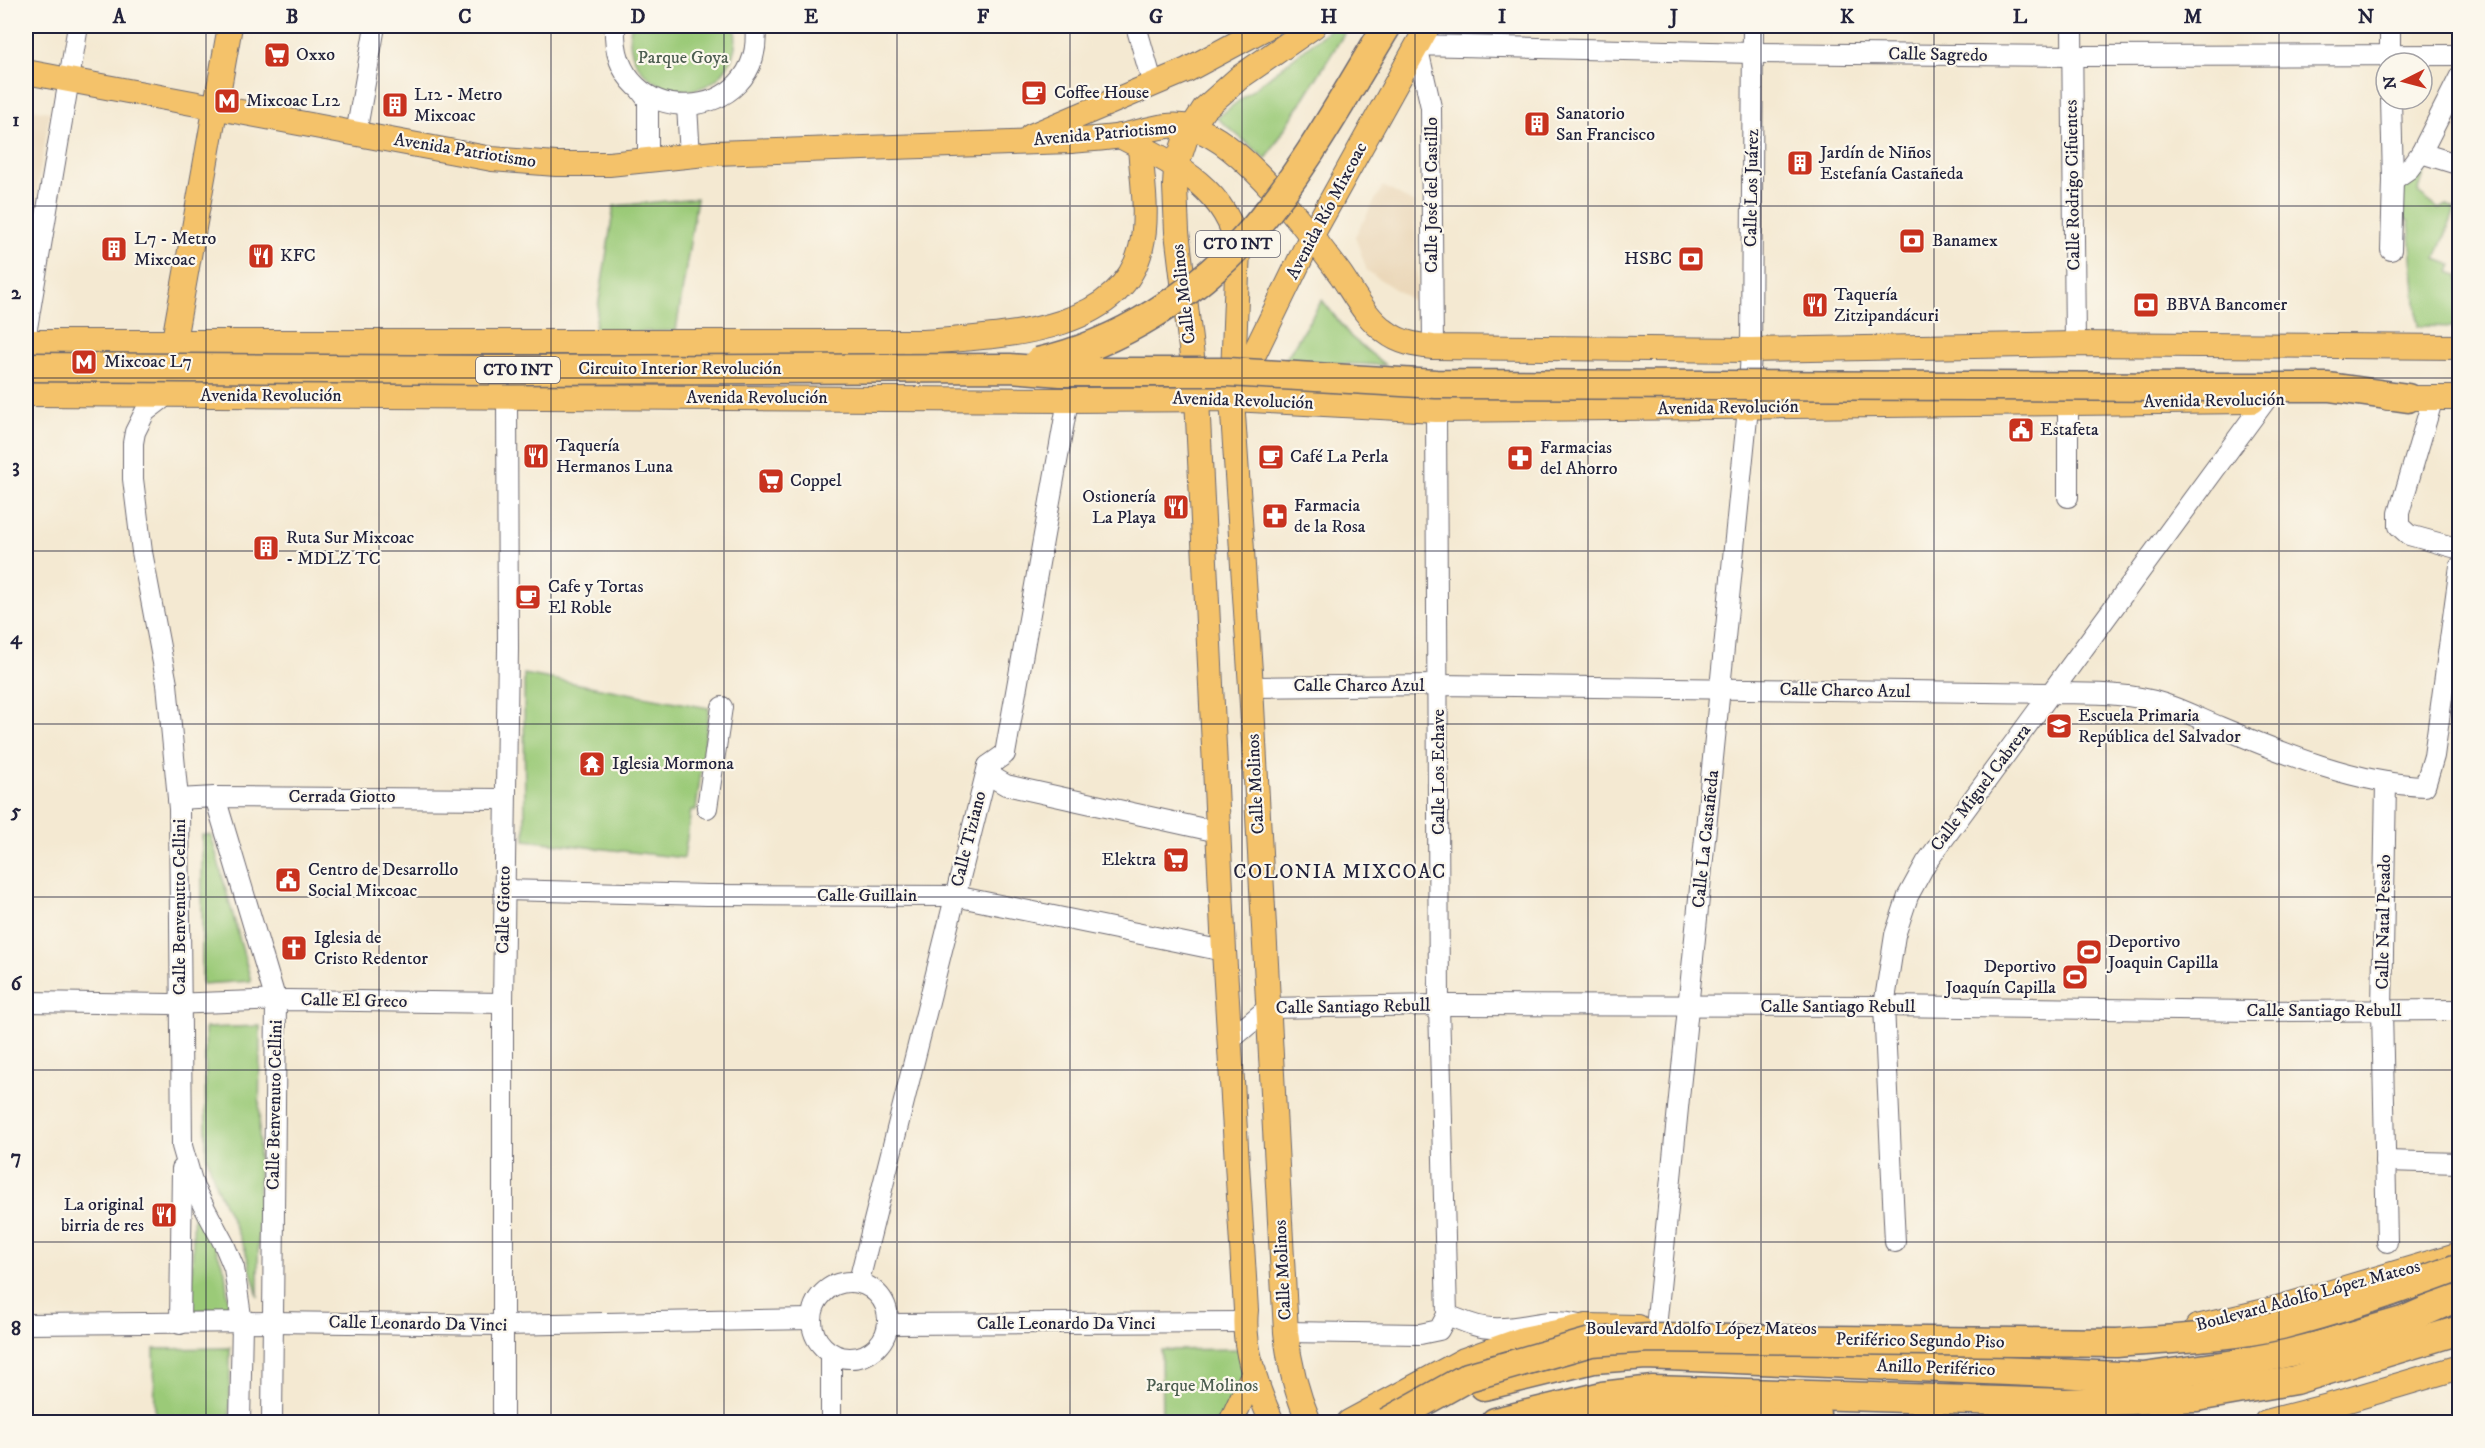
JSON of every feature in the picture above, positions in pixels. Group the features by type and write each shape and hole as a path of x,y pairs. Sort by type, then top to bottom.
{"highway":[{"name":"CTO INT","path":"1010,368 1077,351 1106,340 1144,320 1176,299 1215,266 1251,232 1274,204 1387,26"},
{"name":"Circuito Interior Revolución","path":"26,367 493,370 1010,368"},
{"path":"1010,368 1060,372 1228,372 1436,384 2329,387 2421,398"},
{"name":"Periférico Segundo Piso","path":"1367,1420 1468,1377 1591,1342 1648,1338 2117,1343 2186,1338 2229,1334 2289,1323 2394,1292 2460,1267"},
{"name":"Anillo Periférico","path":"1413,1422 1476,1388 1594,1359 1646,1354 2143,1377 2235,1364 2317,1346 2403,1321 2460,1296"},
{"path":"1808,1363 1861,1330"},
{"name":"Anillo Periférico","path":"1495,1422 1602,1396 1653,1390 2065,1403 2197,1397 2295,1380 2460,1330"},
{"path":"2071,1332 2120,1376"},
{"path":"1557,1422 1605,1415 1649,1413 2066,1416 2238,1407 2302,1394 2403,1364 2460,1342"}],"main road":[{"path":"163,395 230,26"},
{"path":"1153,86 1222,53 1269,26"},
{"path":"1314,26 1220,93 1204,109 1192,127 1219,141 1251,168 1312,235 1365,310 1384,331 1406,342 1433,347 1751,350 2075,344 2460,347"},
{"name":"Avenida Río Mixcoac","path":"1232,399 1312,235 1423,35"},
{"name":"Avenida Patriotismo","path":"26,72 492,159 556,164 609,164 690,156 1018,142 1130,141 1172,125 1192,127"},
{"name":"Avenida Patriotismo","path":"1018,142 1153,86"},
{"name":"Calle Molinos","path":"1192,127 1176,168 1174,202 1197,398 1245,1322 1254,1372 1272,1422"},
{"name":"Calle Molinos","path":"1130,141 1176,168 1212,194 1227,215 1234,230 1238,249 1232,399 1251,687 1286,1332 1290,1368 1309,1422"},
{"name":"CTO INT","path":"26,342 924,342 1017,333 1051,325 1078,315 1101,303 1128,278 1138,258 1143,237 1144,208 1130,141"},
{"name":"Avenida Revolución","path":"26,394 1068,400 1197,398 1436,410 2460,398"},
{"name":"Boulevard Adolfo López Mateos","path":"1367,1420 1464,1360 1523,1339 1586,1326 2128,1334 2190,1329 2274,1309 2460,1254"},
{"path":"2266,1422 2460,1367"},
{"path":"1231,1422 1254,1372"}],"street":[{"path":"26,334 78,26"},
{"path":"356,134 375,26"},
{"path":"615,26 619,61 648,100 648,160"},
{"path":"641,90 654,99 668,104 687,106 712,101 736,84 751,60 755,47 755,26"},
{"path":"1136,26 1153,86"},
{"name":"Calle Los Juárez","path":"1751,350 1753,26"},
{"name":"Calle Rodrigo Cifuentes","path":"2072,26 2075,344"},
{"path":"2390,26 2390,51"},
{"name":"Calle Sagredo","path":"1423,35 1753,53 2374,59"},
{"name":"Calle José del Castillo","path":"1423,35 1431,107 1433,347"},
{"name":"Calle Sagredo","path":"2434,56 2460,55"},
{"path":"2393,180 2409,169 2421,153 2460,76"},
{"path":"687,106 690,156"},
{"path":"2391,111 2393,180 2391,250"},
{"path":"2421,153 2460,165"},
{"name":"Calle La Castañeda","path":"1656,1328 1748,408 1751,350"},
{"name":"Calle Benvenutto Cellini","path":"163,395 162,399 144,412 135,432 133,479 142,552 167,684 178,799 182,1146 194,1188 234,1268 242,1323 240,1422"},
{"name":"Calle Giotto","path":"503,1422 503,1003 508,648 507,398"},
{"path":"2421,398 2399,513 2399,526 2409,535 2460,549"},
{"name":"Calle Tiziano","path":"859,1281 988,766 1005,754 1068,400"},
{"name":"Calle Miguel Cabrera","path":"1895,1242 1884,1006 1895,935 1908,896 1926,863 2265,401"},
{"path":"2068,403 2068,497"},
{"name":"Calle Los Echave","path":"1436,410 1439,1005 1447,1315"},
{"name":"Calle Charco Azul","path":"1251,687 1438,685 2052,693 2132,697 2160,702 2246,738 2332,769 2386,782 2425,786 2434,756 2460,566"},
{"path":"706,808 722,707"},
{"path":"988,766 994,778 1006,785 1218,832"},
{"name":"Calle Natal Pesado","path":"2386,782 2382,1010 2387,1242"},
{"name":"Cerrada Giotto","path":"178,799 215,796 505,799"},
{"name":"Calle Benvenuto Cellini","path":"215,796 276,1001 272,1422"},
{"name":"Calle Guillain","path":"504,890 707,895 955,896 1224,951"},
{"name":"Calle El Greco","path":"26,1002 503,1003"},
{"name":"Calle Santiago Rebull","path":"1229,1041 1268,1008 1439,1005 1884,1006 2254,1011 2460,1010"},
{"path":"180,1324 182,1146"},
{"path":"2385,1161 2460,1163"},
{"path":"859,1281 879,1295 887,1309 888,1324 884,1338 874,1350 861,1357 846,1359 831,1354 816,1339 811,1319 815,1302 824,1290 838,1283 859,1281"},
{"path":"1286,1332 1420,1334 1439,1330 1447,1315 1489,1328 1506,1328 1550,1320 1586,1326"},
{"name":"Calle Leonardo Da Vinci","path":"26,1324 272,1322 503,1325 811,1319"},
{"name":"Calle Leonardo Da Vinci","path":"888,1324 1245,1322"},
{"path":"831,1354 831,1422"}],"shaded area":[{"path":"26,108 50,112 26,257"},
{"path":"1383,186 1414,203 1418,304 1367,271 1355,236"}],"green space":[{"name":"Parque Goya","path":"631,26 734,26 736,38 732,57 720,75 704,86 686,90 668,88 651,79 638,66 631,48"},
{"path":"1334,26 1349,26 1266,159 1217,118"},
{"path":"2420,162 2427,163 2418,193 2439,209 2446,205 2455,210 2436,259 2452,265 2449,272 2459,276 2459,327 2418,326 2409,222 2397,213 2399,182"},
{"path":"697,198 676,331 594,333 614,206"},
{"path":"1322,300 1351,337 1385,365 1284,362"},
{"path":"524,674 709,708 696,810 691,810 684,858 525,840"},
{"path":"202,835 211,835 251,981 202,984"},
{"path":"260,1026 258,1297 245,1249 216,1186 206,1154 205,1028"},
{"path":"194,1196 225,1271 229,1309 191,1311"},
{"path":"230,1348 230,1422 155,1422 154,1349"},
{"name":"Parque Molinos","path":"1242,1349 1244,1381 1225,1422 1162,1422 1161,1350"}],"place":[{"name":"Oxxo","path":"277,55"},
{"name":"Coffee House","path":"1034,93"},
{"name":"Mixcoac L12","path":"227,101"},
{"name":"L12 - Metro Mixcoac","path":"395,105"},
{"name":"Sanatorio San Francisco","path":"1537,124"},
{"name":"Jardín de Niños Estefanía Castañeda","path":"1800,163"},
{"name":"Banamex","path":"1912,241"},
{"name":"L7 - Metro Mixcoac","path":"114,249"},
{"name":"KFC","path":"261,256"},
{"name":"HSBC","path":"1691,259"},
{"name":"Taquería Zitzipandácuri","path":"1815,305"},
{"name":"BBVA Bancomer","path":"2146,305"},
{"name":"Mixcoac L7","path":"84,362"},
{"name":"Estafeta","path":"2021,430"},
{"name":"Taquería Hermanos Luna","path":"536,456"},
{"name":"Café La Perla","path":"1271,457"},
{"name":"Farmacias del Ahorro","path":"1520,458"},
{"name":"Coppel","path":"771,481"},
{"name":"Ostionería La Playa","path":"1176,507"},
{"name":"Farmacia de la Rosa","path":"1275,516"},
{"name":"Ruta Sur Mixcoac - MDLZ TC","path":"266,548"},
{"name":"Cafe y Tortas El Roble","path":"528,597"},
{"name":"Escuela Primaria República del Salvador","path":"2059,726"},
{"name":"Iglesia Mormona","path":"592,764"},
{"name":"Elektra","path":"1176,860"},
{"name":"Centro de Desarrollo Social Mixcoac","path":"288,880"},
{"name":"Iglesia de Cristo Redentor","path":"294,948"},
{"name":"Deportivo Joaquin Capilla","path":"2089,952"},
{"name":"Deportivo Joaquín Capilla","path":"2075,977"},
{"name":"La original birria de res","path":"164,1215"}],"district":[{"name":"COLONIA MIXCOAC","path":"1340,872"}]}
